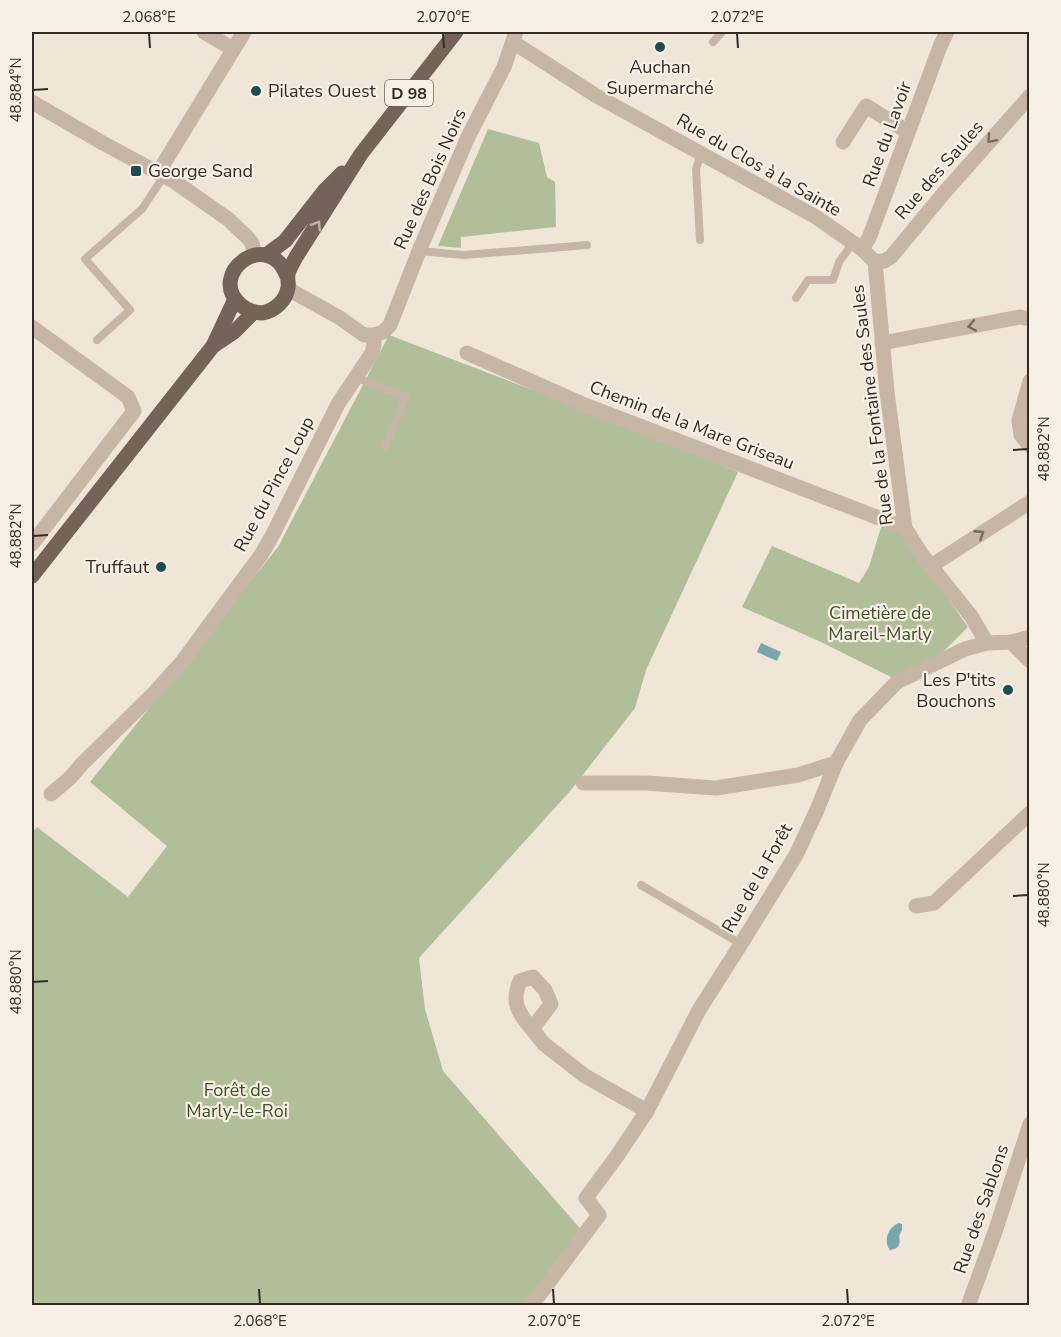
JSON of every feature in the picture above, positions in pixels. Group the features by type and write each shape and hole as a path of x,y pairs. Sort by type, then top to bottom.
{"main road":[{"name":"D 98","path":"288,282 296,257 361,154 456,32"},
{"name":"D 98","path":"261,255 285,241 325,190 361,154"},
{"path":"261,255 276,260 282,265 288,282 285,298 278,305 262,313 242,306 231,291 233,272 238,263 246,258 261,255"},
{"path":"32,576 213,346 235,299"},
{"path":"213,346 234,332 254,312"}],"street":[{"path":"204,32 233,50"},
{"path":"161,174 244,32"},
{"name":"Rue du Lavoir","path":"858,246 869,238 947,32"},
{"name":"Rue du Clos à la Sainte","path":"514,37 519,46 595,95 816,217 858,246"},
{"name":"Rue des Bois Noirs","path":"374,335 383,332 390,325 468,137 504,67 514,37"},
{"name":"Rue des Saules","path":"874,262 884,261 891,257 1029,96"},
{"path":"32,102 175,182 228,219 247,237 261,255"},
{"path":"843,142 866,105 908,132"},
{"name":"Rue de la Fontaine des Saules","path":"858,246 874,262 887,392 905,528 931,566 971,616 987,643"},
{"path":"288,282 364,335 374,335"},
{"path":"882,343 1020,317 1029,319"},
{"path":"32,327 128,397 134,411 32,544"},
{"name":"Rue du Pince Loup","path":"51,794 70,778 182,662 261,555 338,404 372,353 374,335"},
{"name":"Chemin de la Mare Griseau","path":"467,353 585,405 905,528"},
{"path":"1029,381 1019,420 1021,435 1029,446"},
{"path":"931,566 1029,502"},
{"name":"Rue de la Forêt","path":"531,1305 599,1215 586,1198 647,1111 699,1010 796,855 836,763 861,720 897,682 965,649 987,643 1011,642 1029,637"},
{"path":"1011,642 1029,662"},
{"path":"583,783 646,783 716,788 798,775 836,763"},
{"path":"916,906 934,903 1029,813"},
{"path":"532,1029 544,1044 585,1076 647,1111"},
{"name":"Rue des Sablons","path":"968,1305 999,1219 1029,1124"}],"lane":[{"path":"713,42 722,32"},
{"path":"700,240 696,169 701,154"},
{"path":"97,340 130,310 85,259 142,209 161,174"},
{"path":"419,251 464,255 587,245"},
{"path":"796,298 808,280 833,280 839,262 858,246"},
{"path":"355,377 406,397 385,447"},
{"path":"641,885 741,944"}],"green space":[{"path":"488,129 539,143 547,177 555,182 556,227 461,237 461,248 438,246"},
{"name":"Forêt de Marly-le-Roi","path":"389,335 653,436 738,472 646,670 635,708 571,790 419,958 425,1009 443,1071 584,1233 523,1305 32,1305 32,833 37,827 128,897 167,846 90,782 278,547"},
{"name":"Cimetière de Mareil-Marly","path":"882,524 901,533 968,627 942,653 895,679 821,642 742,607 772,546 859,583 869,567"}],"water":[{"path":"761,643 781,652 777,661 757,652"},
{"path":"899,1223 902,1224 902,1230 899,1244 895,1249 890,1250 887,1243 888,1235"}],"place":[{"name":"Auchan Supermarché","path":"660,47"},
{"name":"Pilates Ouest","path":"256,91"},
{"name":"George Sand","path":"136,171"},
{"name":"Truffaut","path":"161,567"},
{"name":"Les P'tits Bouchons","path":"1008,690"}]}
